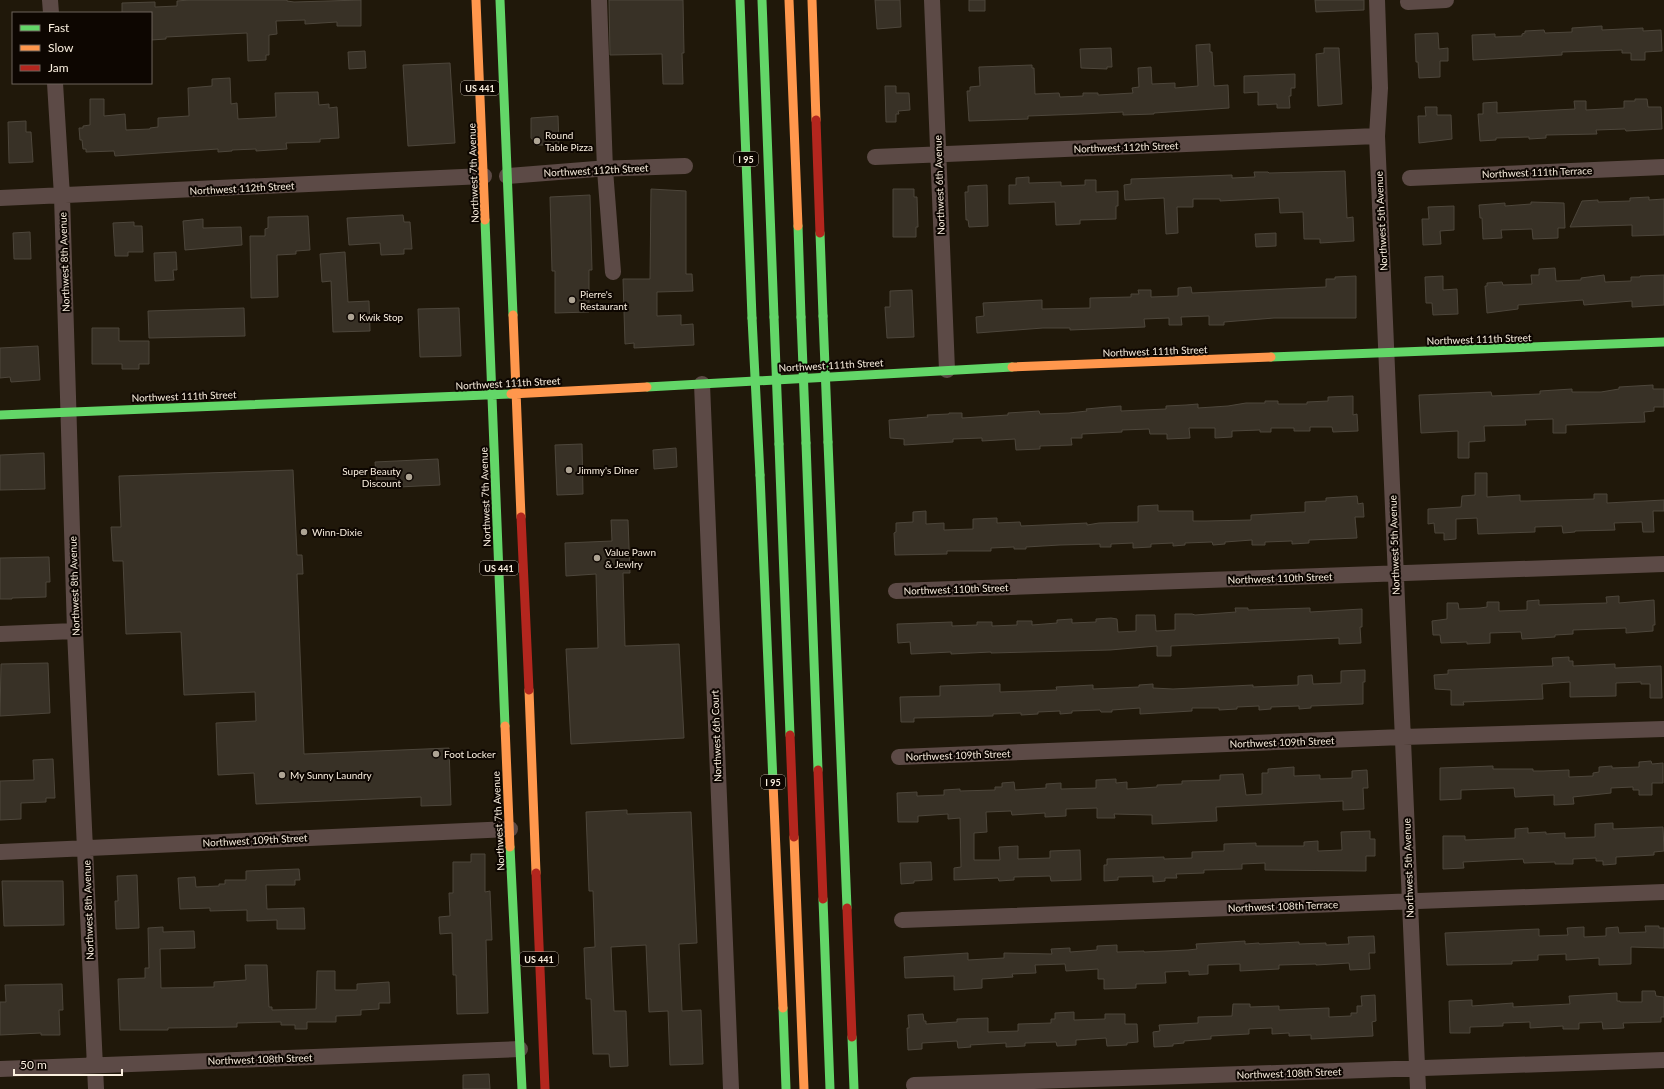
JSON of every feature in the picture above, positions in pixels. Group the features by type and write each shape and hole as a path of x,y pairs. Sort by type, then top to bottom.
{"main road":[{"name":"Northwest 7th Avenue","path":"476,0 503,670 522,1089"},
{"name":"US 441","path":"500,0 545,1089"},
{"name":"I 95","path":"740,0 752,318 786,1089"},
{"path":"762,0 804,1089"},
{"path":"788,0 830,1089"},
{"path":"812,0 854,1089"},
{"path":"480,74 489,99"},
{"path":"496,157 507,176"},
{"name":"Northwest 111th Street","path":"0,414 516,394 947,370 1664,342"},
{"path":"503,670 514,713"},
{"path":"522,760 532,778"},
{"path":"510,829 520,847"},
{"path":"528,903 538,935"},
{"path":"852,1045 859,1089"}],"street":[{"path":"50,0 51,12"},
{"path":"599,0 605,170 612,272"},
{"name":"Northwest 6th Avenue","path":"932,0 947,370"},
{"name":"Northwest 5th Avenue","path":"1377,0 1380,88 1376,136 1418,1089"},
{"path":"1408,2 1446,0"},
{"name":"Northwest 8th Avenue","path":"55,84 62,196 75,631 96,1089"},
{"name":"Northwest 112th Street","path":"875,157 1376,136"},
{"name":"Northwest 112th Street","path":"507,176 596,169 605,170 685,166"},
{"name":"Northwest 111th Terrace","path":"1410,178 1664,167"},
{"name":"Northwest 112th Street","path":"0,198 484,176"},
{"name":"Northwest 6th Court","path":"702,384 731,1089"},
{"name":"Northwest 110th Street","path":"896,591 1664,564"},
{"path":"0,634 75,631"},
{"name":"Northwest 109th Street","path":"899,757 1664,728"},
{"name":"Northwest 109th Street","path":"0,852 510,829"},
{"name":"Northwest 108th Terrace","path":"902,920 1664,892"},
{"name":"Northwest 108th Street","path":"0,1070 520,1049"},
{"name":"Northwest 108th Street","path":"914,1085 1664,1060"}],"building":[{"path":"287,0 294,2 361,0 361,26 337,26 337,22 305,24 305,20 276,21 277,34 269,35 269,55 266,55 266,60 248,61 247,33 166,37 166,39 152,40 152,12 122,12 122,3 155,2 155,7 177,6 177,1"},
{"path":"609,0 683,0 683,84 663,84 662,54 610,55"},
{"path":"875,0 900,0 901,27 877,29"},
{"path":"969,0 985,0 985,11 969,11"},
{"path":"1315,0 1364,0 1364,10 1316,12"},
{"path":"1602,26 1602,30 1643,28 1643,31 1661,30 1662,51 1645,52 1645,60 1631,60 1631,53 1622,53 1622,50 1562,52 1562,55 1473,60 1472,35 1495,34 1495,37 1522,36 1525,31 1544,30 1545,33 1572,32 1572,28"},
{"path":"1438,33 1439,49 1448,48 1448,61 1440,61 1440,77 1419,78 1418,62 1416,62 1415,34"},
{"path":"1210,44 1210,52 1212,52 1214,86 1228,85 1229,108 1154,114 1123,115 1123,112 1028,116 1028,119 969,121 967,91 970,91 970,87 980,86 979,67 1032,65 1032,68 1034,68 1035,94 1059,93 1060,97 1083,96 1083,93 1098,93 1098,95 1133,93 1132,88 1139,87 1138,68 1151,67 1152,84 1175,83 1175,88 1198,86 1196,45"},
{"path":"1111,48 1112,67 1107,67 1107,69 1081,68 1080,49"},
{"path":"1324,48 1339,48 1342,104 1318,106 1316,54 1324,53"},
{"path":"365,51 366,68 349,69 348,52"},
{"path":"450,63 455,143 408,146 403,65"},
{"path":"1295,74 1295,88 1291,88 1291,96 1289,96 1290,108 1277,108 1277,104 1258,105 1258,92 1244,93 1244,76"},
{"path":"230,78 231,104 237,103 238,119 276,117 275,93 318,92 319,105 329,104 329,108 337,107 339,138 320,139 320,142 286,143 287,149 256,151 256,149 218,152 218,149 115,156 114,151 86,152 86,149 83,149 82,140 80,140 79,128 90,125 90,99 104,99 104,116 125,114 126,130 150,129 158,127 158,118 189,116 188,88 212,86 212,79"},
{"path":"885,86 896,86 896,93 909,93 910,110 898,111 899,114 896,114 896,122 886,122"},
{"path":"1635,99 1647,99 1648,107 1661,107 1662,129 1626,131 1625,129 1596,130 1597,134 1546,135 1546,138 1496,138 1496,140 1480,141 1478,114 1483,114 1483,103 1497,102 1497,113 1575,109 1574,101 1586,101 1586,110 1624,108 1624,101 1635,101"},
{"path":"1425,107 1437,107 1437,115 1451,115 1452,139 1419,143 1418,116 1426,116"},
{"path":"558,116 559,145 537,145 531,138 531,118"},
{"path":"26,121 26,132 31,132 33,162 9,163 8,122"},
{"path":"1345,171 1347,218 1353,217 1354,241 1320,243 1320,239 1304,239 1303,212 1280,213 1279,198 1220,201 1220,199 1193,199 1193,207 1177,207 1178,233 1166,234 1164,198 1125,200 1124,185 1131,184 1131,179 1232,175 1232,178 1255,177 1254,172"},
{"path":"1029,177 1029,183 1061,182 1061,186 1085,185 1085,180 1096,180 1096,192 1118,191 1116,219 1080,220 1080,224 1056,225 1055,202 1009,204 1009,185 1016,185 1016,178"},
{"path":"987,185 988,226 969,227 968,220 966,220 965,192 968,192 968,186"},
{"path":"651,189 686,191 686,274 692,274 693,291 657,292 657,316 681,315 681,325 693,324 694,345 634,348 634,343 625,344 623,279 650,279"},
{"path":"893,189 914,189 914,197 917,197 918,227 916,227 916,237 893,237"},
{"path":"590,195 592,270 589,270 589,312 555,313 555,271 552,271 550,197"},
{"path":"1649,197 1649,200 1664,199 1664,235 1632,236 1632,225 1570,227 1582,201 1630,201 1630,198"},
{"path":"1531,202 1564,203 1565,228 1558,228 1558,238 1533,239 1532,229 1501,230 1502,238 1483,239 1482,218 1480,218 1479,205 1505,203 1505,206 1531,204"},
{"path":"1454,206 1454,230 1440,231 1441,244 1423,245 1422,219 1429,219 1428,207"},
{"path":"403,215 404,222 410,222 412,249 404,249 404,254 381,255 380,243 349,245 347,218"},
{"path":"308,216 310,250 296,251 296,254 277,255 278,297 251,298 250,236 265,236 265,229 268,228 268,217"},
{"path":"203,219 203,228 241,227 242,245 185,250 183,221"},
{"path":"134,222 134,226 142,226 143,252 128,252 128,256 115,256 113,223"},
{"path":"30,232 31,259 14,259 13,233"},
{"path":"1276,233 1276,246 1256,247 1255,234"},
{"path":"176,252 177,270 173,270 174,280 155,281 154,253"},
{"path":"345,252 348,302 369,301 370,331 333,332 331,281 322,282 320,254"},
{"path":"1555,268 1556,281 1581,280 1581,278 1604,275 1605,282 1631,281 1631,277 1664,275 1664,305 1632,307 1632,301 1584,305 1583,300 1518,305 1518,309 1487,313 1485,286 1487,286 1487,283 1502,282 1503,285 1532,284 1531,275 1539,275 1539,269"},
{"path":"1356,276 1356,318 1274,318 1224,322 1224,325 1209,325 1209,316 1181,317 1182,325 1169,325 1169,318 1144,319 1145,327 1070,330 1070,328 1043,328 977,333 976,317 984,316 983,303 1042,300 1042,309 1090,308 1090,298 1131,297 1131,294 1139,294 1138,290 1151,290 1151,297 1178,296 1178,288 1191,287 1192,293 1326,287 1326,279"},
{"path":"1443,276 1443,290 1457,289 1458,314 1433,315 1432,303 1426,303 1425,277"},
{"path":"912,290 914,337 887,338 885,307 890,307 890,291"},
{"path":"244,308 245,336 149,338 148,311"},
{"path":"459,308 461,356 420,357 418,309"},
{"path":"92,328 119,328 119,341 149,341 149,364 139,364 139,369 122,369 122,364 92,364"},
{"path":"38,346 40,380 11,382 10,377 0,378 0,348"},
{"path":"1653,385 1653,389 1664,389 1664,407 1654,407 1654,411 1644,412 1645,422 1566,425 1566,433 1553,433 1553,419 1525,420 1526,425 1484,426 1485,441 1469,442 1469,458 1458,458 1458,431 1421,433 1419,395 1491,392 1492,396 1540,394 1540,391 1572,389 1572,392 1601,392 1619,389 1619,387"},
{"path":"1353,396 1353,415 1357,414 1358,431 1333,432 1332,427 1310,427 1310,431 1294,431 1294,428 1271,428 1271,432 1260,432 1260,430 1232,431 1232,437 1215,438 1215,428 1189,428 1190,438 1167,439 1167,434 1150,434 1149,429 1122,430 1122,432 1082,434 1082,438 1071,438 1072,445 1040,446 1040,449 1016,450 1015,439 982,441 982,438 953,439 953,442 904,445 904,439 890,438 889,420 928,417 927,415 949,413 962,413 962,418 1039,411 1040,414 1069,413 1087,411 1086,409 1121,406 1121,411 1166,409 1166,406 1198,404 1198,408 1228,406 1246,403 1265,403 1265,401 1278,401 1278,404 1307,404 1307,402 1328,401 1328,397"},
{"name":"Jimmy's Diner","path":"582,444 583,494 557,495 555,445"},
{"path":"676,448 677,467 654,469 653,450"},
{"path":"44,453 45,489 0,490 0,455"},
{"path":"438,459 440,485 377,488 375,462"},
{"path":"293,470 297,555 302,555 303,574 297,574 304,754 449,748 451,805 421,806 421,797 256,804 254,773 218,775 216,723 256,721 255,692 184,695 181,632 126,634 123,561 113,561 111,527 121,527 119,476"},
{"path":"1475,473 1487,473 1487,497 1520,495 1520,501 1527,501 1594,499 1594,494 1607,494 1607,503 1664,500 1664,511 1653,511 1654,532 1643,532 1642,522 1614,523 1615,530 1575,531 1563,533 1562,526 1535,527 1535,532 1478,534 1477,518 1456,519 1456,539 1444,540 1444,533 1435,533 1434,523 1428,524 1428,509 1461,507 1462,496 1475,495"},
{"path":"1357,496 1358,504 1363,503 1364,517 1355,517 1357,538 1309,540 1309,543 1292,544 1292,541 1265,542 1265,545 1252,545 1252,540 1225,542 1225,544 1213,545 1212,542 1185,543 1185,545 1173,546 1173,543 1151,544 1151,547 1133,548 1133,543 1111,544 1111,547 1100,547 1100,544 1060,545 1026,547 1026,549 1014,549 1014,547 991,548 991,551 947,551 947,554 895,555 894,533 896,532 896,523 913,522 913,512 926,511 926,524 944,523 944,530 973,529 973,519 997,518 997,523 1020,522 1021,526 1087,523 1087,525 1099,523 1138,522 1138,506 1158,505 1158,511 1193,511 1193,521 1251,520 1251,515 1305,512 1305,502 1326,501 1326,498"},
{"path":"611,520 628,520 630,573 623,573 625,646 679,644 684,738 571,744 566,649 598,648 596,574 566,576 565,543 612,541"},
{"path":"49,557 50,582 46,582 46,597 0,599 0,558"},
{"path":"1619,596 1619,603 1654,600 1655,625 1653,625 1653,631 1626,633 1626,628 1573,630 1573,634 1555,635 1555,637 1522,639 1521,632 1490,633 1490,643 1467,644 1467,642 1441,643 1440,635 1433,635 1432,621 1447,619 1447,603 1458,603 1459,609 1487,607 1487,602 1499,602 1499,611 1527,610 1527,601 1539,600 1539,605 1607,603 1606,597"},
{"path":"1235,608 1248,608 1248,610 1310,608 1310,612 1362,609 1362,627 1360,627 1361,643 1339,644 1339,638 1171,646 1171,656 1157,656 1157,646 1110,650 911,654 910,642 898,643 897,624 952,622 952,626 977,625 977,622 992,622 992,626 1017,625 1017,621 1032,621 1032,625 1057,623 1057,620 1072,619 1072,623 1096,622 1096,619 1111,618 1117,619 1118,632 1136,631 1136,615 1155,615 1156,631 1175,630 1175,614 1195,615 1236,612"},
{"path":"1569,657 1569,661 1573,661 1573,666 1615,664 1615,668 1661,666 1662,698 1650,698 1650,684 1641,684 1641,682 1616,683 1616,696 1570,697 1570,682 1542,684 1543,699 1463,702 1464,705 1451,705 1451,690 1435,689 1434,675 1448,674 1448,670 1553,666 1552,658"},
{"path":"48,663 50,713 0,716 1,664"},
{"path":"1365,670 1365,682 1363,682 1363,704 1311,706 1311,708 1299,709 1299,706 1271,707 1271,709 1259,710 1259,706 1219,710 1219,708 1192,708 1192,711 1140,714 1140,708 1112,710 1112,712 1101,712 1100,710 1072,711 1072,713 1060,714 1060,711 1038,712 1038,714 1021,715 1021,713 993,714 993,716 914,718 914,722 901,722 900,697 940,696 940,686 1000,684 1000,692 1057,690 1056,687 1093,685 1093,689 1139,687 1139,685 1153,684 1153,688 1173,689 1253,685 1253,687 1298,685 1298,676 1312,675 1313,684 1341,683 1341,671"},
{"path":"53,759 55,798 46,798 46,802 21,803 21,819 0,820 0,781 34,780 33,760"},
{"path":"1651,761 1652,764 1663,763 1663,783 1652,783 1652,795 1639,795 1639,790 1633,790 1633,787 1611,788 1611,793 1573,797 1574,804 1554,805 1554,795 1515,797 1514,788 1461,790 1461,799 1440,800 1440,768 1493,766 1493,769 1533,769 1533,771 1569,770 1569,777 1593,776 1593,773 1599,772 1599,767 1639,767 1639,762"},
{"path":"1294,767 1294,776 1320,775 1320,779 1352,778 1352,771 1367,770 1368,788 1363,788 1364,809 1343,810 1343,801 1216,807 1217,821 1152,824 1152,815 1114,814 1115,818 1097,818 1097,808 1066,809 1066,816 1045,817 1045,813 1012,815 1011,811 986,812 987,832 974,833 974,860 1000,860 999,847 1018,846 1018,859 1050,858 1050,851 1080,850 1081,880 1051,881 1050,876 1014,877 1014,880 999,881 998,878 954,880 954,868 961,867 960,818 948,819 948,814 918,816 918,822 898,822 897,793 917,792 917,796 944,795 944,790 995,790 995,787 1002,787 1002,783 1014,782 1015,790 1046,788 1046,784 1061,783 1061,789 1096,788 1096,780 1116,779 1116,783 1127,782 1127,789 1157,787 1157,785 1182,784 1182,781 1220,780 1220,775 1243,774 1246,795 1262,794 1262,773 1268,773 1268,769"},
{"path":"627,810 627,814 691,812 697,943 679,944 682,1011 701,1010 703,1064 670,1065 668,1011 649,1012 646,945 611,947 614,1011 626,1011 628,1066 610,1067 609,1054 593,1054 591,999 586,999 584,948 595,947 593,891 589,891 586,812"},
{"path":"1613,823 1613,829 1663,827 1664,851 1654,852 1654,855 1616,857 1616,864 1603,865 1603,861 1596,861 1596,858 1573,859 1573,864 1555,864 1555,862 1524,863 1523,859 1463,862 1464,868 1443,869 1443,836 1465,836 1465,840 1515,838 1515,829 1528,828 1528,833 1565,833 1565,838 1595,837 1595,824"},
{"path":"1370,831 1370,839 1375,839 1375,856 1366,856 1366,871 1265,870 1265,863 1242,864 1242,869 1204,870 1204,873 1176,874 1177,878 1165,878 1165,881 1153,882 1153,876 1118,877 1118,880 1104,881 1104,865 1107,865 1107,859 1164,857 1164,859 1192,858 1192,852 1224,851 1224,844 1256,843 1256,846 1304,846 1304,842 1318,841 1318,851 1342,850 1341,832"},
{"path":"471,854 485,854 485,892 490,891 492,940 486,940 488,1013 457,1014 456,975 453,975 452,933 440,934 439,917 450,916 449,893 453,893 453,862 471,862"},
{"path":"931,862 932,880 914,881 914,883 901,884 900,863"},
{"path":"299,869 300,880 295,880 295,885 266,885 267,909 304,908 305,929 277,929 277,920 247,921 247,910 210,911 210,908 180,909 178,878 195,877 196,887 219,886 219,884 225,884 225,880 246,880 246,871"},
{"path":"137,875 139,928 116,929 115,901 118,901 117,876"},
{"path":"2,881 63,881 64,925 4,926"},
{"path":"1645,926 1659,926 1659,928 1664,928 1664,948 1631,947 1631,964 1599,965 1599,958 1566,960 1566,954 1538,955 1538,960 1512,961 1512,964 1447,965 1445,933 1539,929 1539,936 1568,935 1567,928 1584,927 1584,937 1606,936 1606,928 1618,927 1619,933 1646,932"},
{"path":"163,927 163,932 194,931 195,948 160,949 161,988 214,987 214,982 246,980 245,965 267,965 269,1007 272,1007 272,1010 316,1009 317,971 335,971 335,990 357,990 357,984 389,982 390,1003 379,1003 379,1009 361,1010 361,1015 336,1016 336,1022 307,1022 307,1029 295,1029 295,1025 281,1025 281,1022 237,1023 237,1027 168,1028 168,1030 120,1030 118,979 145,978 145,968 149,968 148,928"},
{"path":"1374,936 1375,953 1369,953 1370,969 1350,970 1349,963 1279,965 1279,969 1240,971 1240,964 1208,965 1208,974 1189,975 1189,971 1165,972 1166,983 1136,984 1136,988 1104,989 1104,979 1098,979 1098,969 1066,971 1065,964 1035,965 1036,973 1012,974 1013,977 982,979 982,988 954,990 954,976 905,978 904,957 968,953 968,960 1004,958 1004,953 1052,954 1051,949 1070,948 1070,952 1097,950 1097,946 1117,945 1117,952 1188,950 1197,949 1196,944 1245,941 1245,944 1299,942 1299,944 1349,944 1348,937"},
{"path":"62,984 63,1010 59,1010 60,1035 41,1035 41,1033 0,1035 0,1002 6,1002 5,985"},
{"path":"1642,991 1655,991 1656,996 1664,997 1664,1017 1661,1017 1661,1022 1623,1023 1624,1028 1603,1029 1602,1022 1579,1023 1579,1029 1563,1029 1563,1026 1530,1028 1530,1022 1503,1023 1503,1026 1470,1027 1470,1033 1450,1033 1449,1001 1472,1000 1472,1006 1513,1003 1513,1007 1570,1004 1569,996 1617,993 1617,1001 1642,1002"},
{"path":"1375,995 1376,1021 1372,1022 1373,1036 1311,1039 1311,1035 1289,1036 1289,1033 1272,1034 1272,1028 1249,1029 1249,1034 1211,1036 1211,1039 1184,1041 1184,1043 1173,1044 1173,1046 1154,1047 1153,1032 1160,1031 1159,1025 1198,1023 1198,1017 1232,1016 1233,1004 1250,1004 1250,1007 1279,1006 1279,1010 1329,1008 1329,1017 1351,1016 1351,1013 1357,1013 1357,1006 1362,1006 1361,996"},
{"path":"1074,1012 1074,1020 1105,1019 1105,1014 1125,1014 1125,1024 1137,1024 1138,1042 1127,1043 1127,1045 1107,1046 1106,1038 1076,1040 1076,1045 1057,1046 1056,1042 1025,1043 1025,1046 1006,1047 1006,1043 970,1045 971,1047 958,1048 957,1041 922,1043 922,1049 908,1050 908,1015 923,1014 926,1024 957,1022 957,1019 988,1018 988,1032 1018,1031 1018,1024 1051,1023 1051,1019 1055,1019 1055,1013"},
{"path":"489,1074 490,1089 463,1089 463,1075"}],"traffic: fast":[{"path":"500,0 513,315"},
{"path":"740,0 752,318"},
{"path":"762,0 774,317"},
{"path":"485,220 505,726"},
{"path":"798,226 801,317"},
{"path":"820,233 823,316"},
{"path":"823,316 828,442"},
{"path":"774,317 779,444"},
{"path":"801,317 806,443"},
{"path":"752,318 760,475"},
{"path":"1271,357 1664,342"},
{"path":"647,387 1012,367"},
{"path":"0,415 511,394"},
{"path":"828,442 847,908"},
{"path":"806,443 818,770"},
{"path":"779,444 790,735"},
{"path":"760,475 773,783"},
{"path":"510,847 522,1089"},
{"path":"823,899 830,1089"},
{"path":"783,1008 786,1089"},
{"path":"852,1037 854,1089"}],"traffic: slow":[{"path":"476,0 485,220"},
{"path":"789,0 798,226"},
{"path":"812,0 816,120"},
{"path":"513,315 521,517"},
{"path":"1012,367 1271,357"},
{"path":"511,394 647,387"},
{"path":"529,690 536,873"},
{"path":"505,726 510,847"},
{"path":"773,783 783,1008"},
{"path":"794,837 804,1089"}],"traffic: jam":[{"path":"816,120 820,233"},
{"path":"521,517 529,690"},
{"path":"790,735 794,837"},
{"path":"818,770 823,899"},
{"path":"536,873 545,1089"},
{"path":"847,908 852,1037"}],"place":[{"name":"Round Table Pizza","path":"537,141"},
{"name":"Pierre's Restaurant","path":"572,300"},
{"name":"Kwik Stop","path":"351,317"},
{"name":"Jimmy's Diner","path":"569,470"},
{"name":"Super Beauty Discount","path":"409,477"},
{"name":"Winn-Dixie","path":"304,532"},
{"name":"Value Pawn & Jewlry","path":"597,558"},
{"name":"Foot Locker","path":"436,754"},
{"name":"My Sunny Laundry","path":"282,775"}]}
